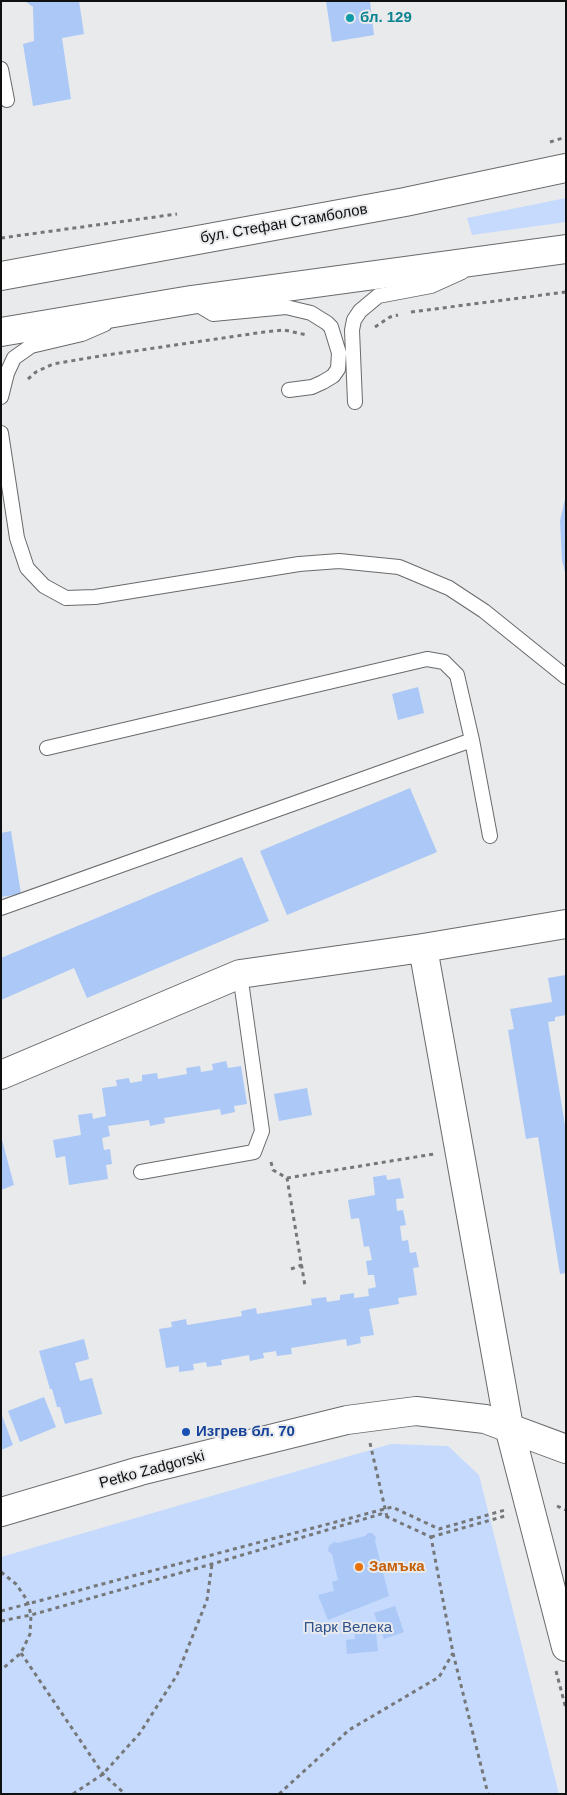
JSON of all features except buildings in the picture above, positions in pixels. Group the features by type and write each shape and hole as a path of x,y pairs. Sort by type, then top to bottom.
{"street":[{"name":"бул. Стефан Стамболов","path":"1,276 395,204 566,168"},
{"path":"1,332 191,300 566,249"},
{"path":"1,1075 240,974 423,948 566,924"},
{"path":"423,948 509,1427 566,1647"},
{"name":"Petko Zadgorski","path":"1,1512 140,1472 348,1420 416,1411 485,1418 566,1449"}],"lane":[{"path":"1,69 7,100"},
{"path":"355,402 352,330 354,320 360,311 378,296 431,286 496,258"},
{"path":"191,300 213,314 286,307 299,309 321,318 331,327 339,353 338,369 333,376 312,387 289,390"},
{"path":"2,395 6,373 14,358 31,346 82,334 143,308"},
{"path":"1,433 17,538 27,568 44,586 66,598 95,597 299,564 339,561 399,567 449,588 484,611 566,677"},
{"path":"48,748 427,659 444,662 457,675 472,740 490,836"},
{"path":"1,908 472,740"},
{"path":"142,1172 254,1152 262,1132 240,974"}],"path":[{"path":"408,313 566,292"},
{"path":"352,330 376,327 390,317 400,314"},
{"path":"2,395 14,389 36,372 53,364 264,332 284,330 305,335 333,332"},
{"path":"262,1132 273,1170 287,1178 459,1150"},
{"path":"287,1178 305,1286"},
{"path":"291,1269 302,1265"},
{"path":"348,1420 354,1445 369,1441 387,1517"},
{"path":"1,1611 385,1508 392,1507 439,1529 530,1506"},
{"path":"1,1621 31,1615 212,1564 380,1514 431,1537 530,1506"},
{"path":"431,1537 453,1652 488,1794"},
{"path":"73,1794 103,1774 140,1733 176,1675 206,1600 212,1564"},
{"path":"1,1572 16,1584 28,1604 31,1615 30,1634 21,1654 1,1670"},
{"path":"279,1794 349,1730 439,1677 453,1652"},
{"path":"21,1654 103,1774 125,1794"}],"green space":[{"path":"566,198 566,222 472,235 467,218"},
{"name":"Парк Велека","path":"391,1444 448,1446 479,1475 559,1794 1,1794 1,1557"}],"place":[{"name":"бл. 129","path":"350,18"},
{"name":"Изгрев бл. 70","path":"186,1432"},
{"name":"Замъка","path":"359,1567"}]}
